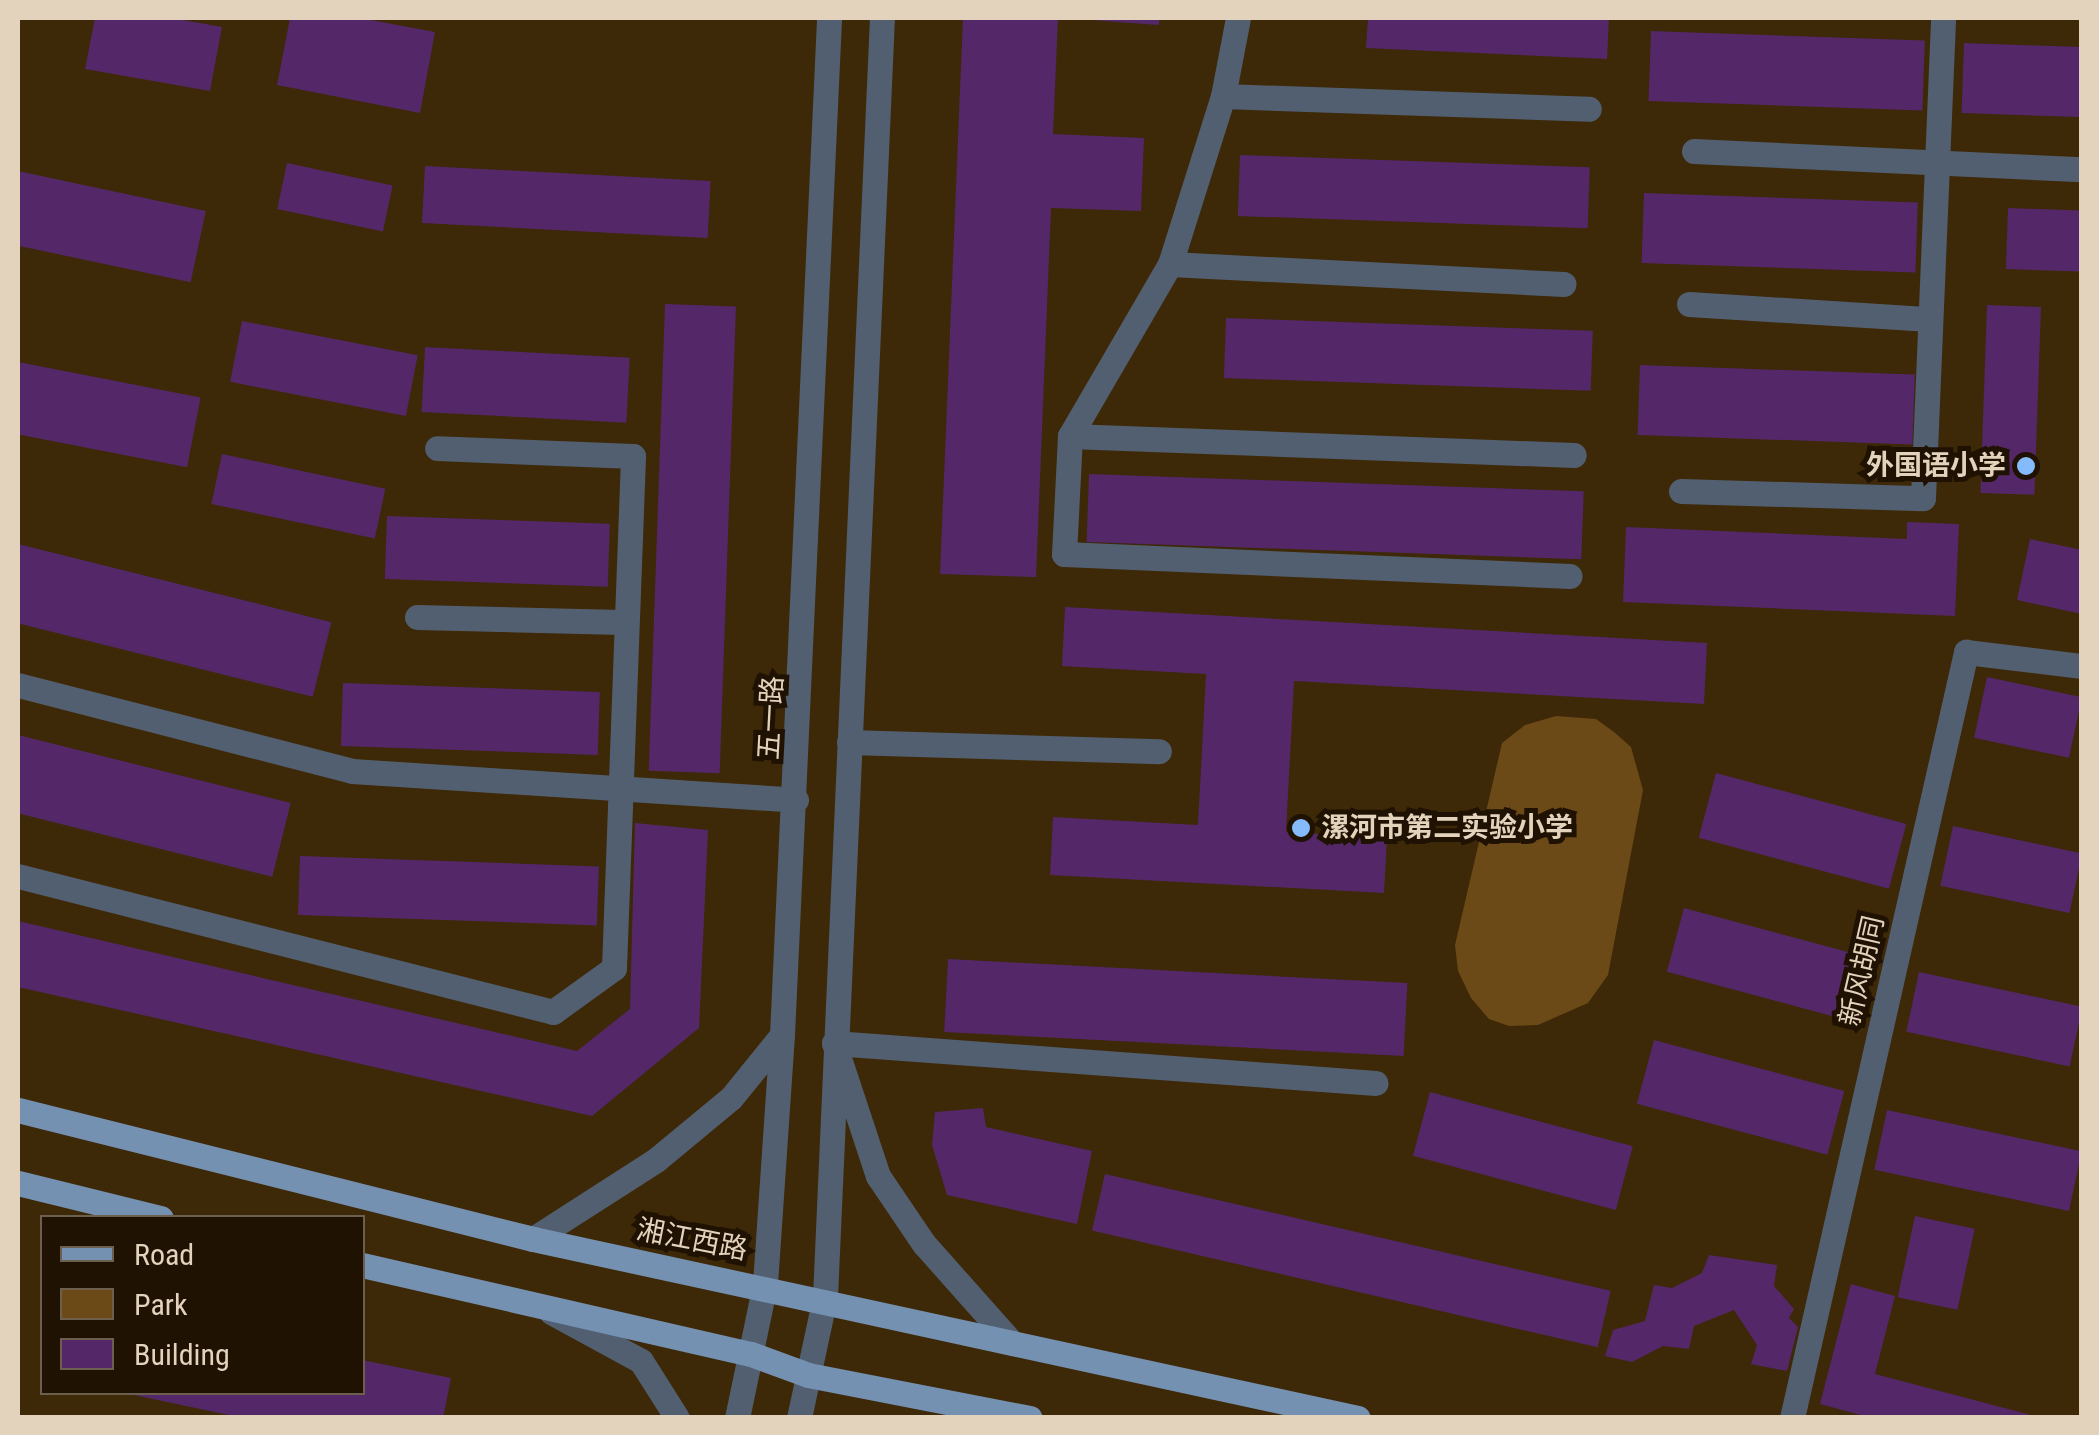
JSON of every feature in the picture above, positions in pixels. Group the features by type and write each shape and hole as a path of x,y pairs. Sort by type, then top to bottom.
{"main road":[{"name":"湘江西路","path":"18,1110 533,1239 764,1284 1358,1418"},
{"path":"18,1184 148,1215"},
{"path":"365,1267 751,1354 808,1375 1030,1418"}],"street":[{"name":"五一路","path":"737,1418 764,1284 782,1035 796,800 829,18"},
{"path":"799,1418 825,1298 882,18"},
{"path":"1238,18 1223,96 1170,264 1070,436 1064,554 1570,576"},
{"path":"1680,492 1923,498 1943,18"},
{"path":"1223,96 1589,109"},
{"path":"1694,152 2082,169"},
{"path":"1170,264 1563,284"},
{"path":"1689,304 1930,319"},
{"path":"1070,436 1574,455"},
{"path":"18,876 554,1012 614,968 622,622 633,456 436,448"},
{"path":"417,617 622,622"},
{"name":"新风胡同","path":"1792,1418 1966,652 2082,666"},
{"path":"18,685 352,771 796,800"},
{"path":"849,742 1159,751"},
{"path":"533,1239 656,1160 731,1098 782,1035"},
{"path":"834,1043 1376,1083"},
{"path":"834,1043 878,1176 924,1244 1012,1343"},
{"path":"546,1309 641,1360 677,1418"},
{"path":"966,1418 1003,1411"}],"green space":[{"path":"1556,716 1596,719 1614,732 1631,747 1643,790 1608,975 1588,1003 1538,1025 1509,1026 1489,1019 1471,998 1458,971 1455,945 1502,743 1525,725"}],"building":[{"path":"95,18 172,18 222,27 210,91 85,69"},
{"path":"290,18 360,18 435,32 420,113 277,85"},
{"path":"963,18 1058,18 1053,134 1144,138 1141,211 1051,208 1036,577 940,574"},
{"path":"1063,18 1159,18 1159,25"},
{"path":"1368,18 1609,18 1607,59 1366,48"},
{"path":"1651,31 1925,41 1922,111 1649,101"},
{"path":"1964,43 2082,47 2079,117 1962,113"},
{"path":"1240,155 1590,167 1588,228 1238,216"},
{"path":"287,163 393,185 383,231 277,209"},
{"path":"425,166 711,181 708,238 422,223"},
{"path":"18,171 206,211 191,282 18,246"},
{"path":"1644,193 1918,203 1915,273 1642,263"},
{"path":"2008,208 2082,211 2080,272 2006,269"},
{"path":"665,304 736,306 720,773 649,771"},
{"path":"1987,305 2041,307 2034,495 1980,493"},
{"path":"1226,318 1593,331 1591,391 1224,378"},
{"path":"242,321 418,355 406,416 230,382"},
{"path":"425,347 630,358 626,423 422,412"},
{"path":"18,362 201,397 187,467 18,434"},
{"path":"1640,365 1915,375 1912,445 1638,435"},
{"path":"222,454 385,489 375,539 211,504"},
{"path":"1089,474 1584,491 1581,559 1087,542"},
{"path":"387,516 610,524 608,587 385,579"},
{"path":"1907,522 1959,524 1955,616 1623,602 1626,527 1907,539"},
{"path":"2030,539 2082,550 2082,614 2017,600"},
{"path":"18,544 331,622 313,697 18,623"},
{"path":"1065,607 1707,643 1704,704 1294,681 1286,832 1387,838 1384,893 1050,875 1053,817 1198,825 1206,674 1062,666"},
{"path":"1987,677 2082,697 2069,758 1974,738"},
{"path":"343,683 600,692 598,755 341,746"},
{"path":"18,735 291,803 272,877 18,813"},
{"path":"1716,773 1906,824 1889,889 1699,838"},
{"path":"635,823 708,830 699,1028 592,1116 18,987 18,921 577,1051 630,1009"},
{"path":"1953,826 2082,853 2069,913 1940,886"},
{"path":"300,856 599,866 597,925 298,915"},
{"path":"1684,908 1875,959 1858,1023 1667,972"},
{"path":"948,959 1407,983 1404,1056 944,1032"},
{"path":"1919,972 2082,1007 2070,1066 1906,1032"},
{"path":"1654,1040 1844,1091 1827,1155 1637,1104"},
{"path":"1430,1092 1633,1146 1616,1210 1413,1156"},
{"path":"983,1108 986,1127 1092,1151 1077,1224 947,1195 932,1145 935,1112"},
{"path":"1887,1110 2082,1151 2069,1211 1874,1170"},
{"path":"1105,1174 1611,1291 1598,1347 1092,1231"},
{"path":"1915,1216 1975,1229 1957,1310 1898,1297"},
{"path":"1709,1255 1777,1265 1774,1286 1794,1309 1789,1318 1798,1327 1787,1371 1751,1364 1757,1345 1734,1310 1694,1326 1689,1349 1663,1346 1632,1362 1605,1356 1613,1330 1645,1321 1654,1285 1672,1288 1702,1273"},
{"path":"1851,1284 1895,1296 1875,1374 2043,1418 1872,1418 1820,1404"},
{"path":"365,1361 451,1378 443,1418 243,1418 134,1395 365,1395"}],"place":[{"name":"外国语小学","path":"2026,466"},
{"name":"漯河市第二实验小学","path":"1301,828"}]}
